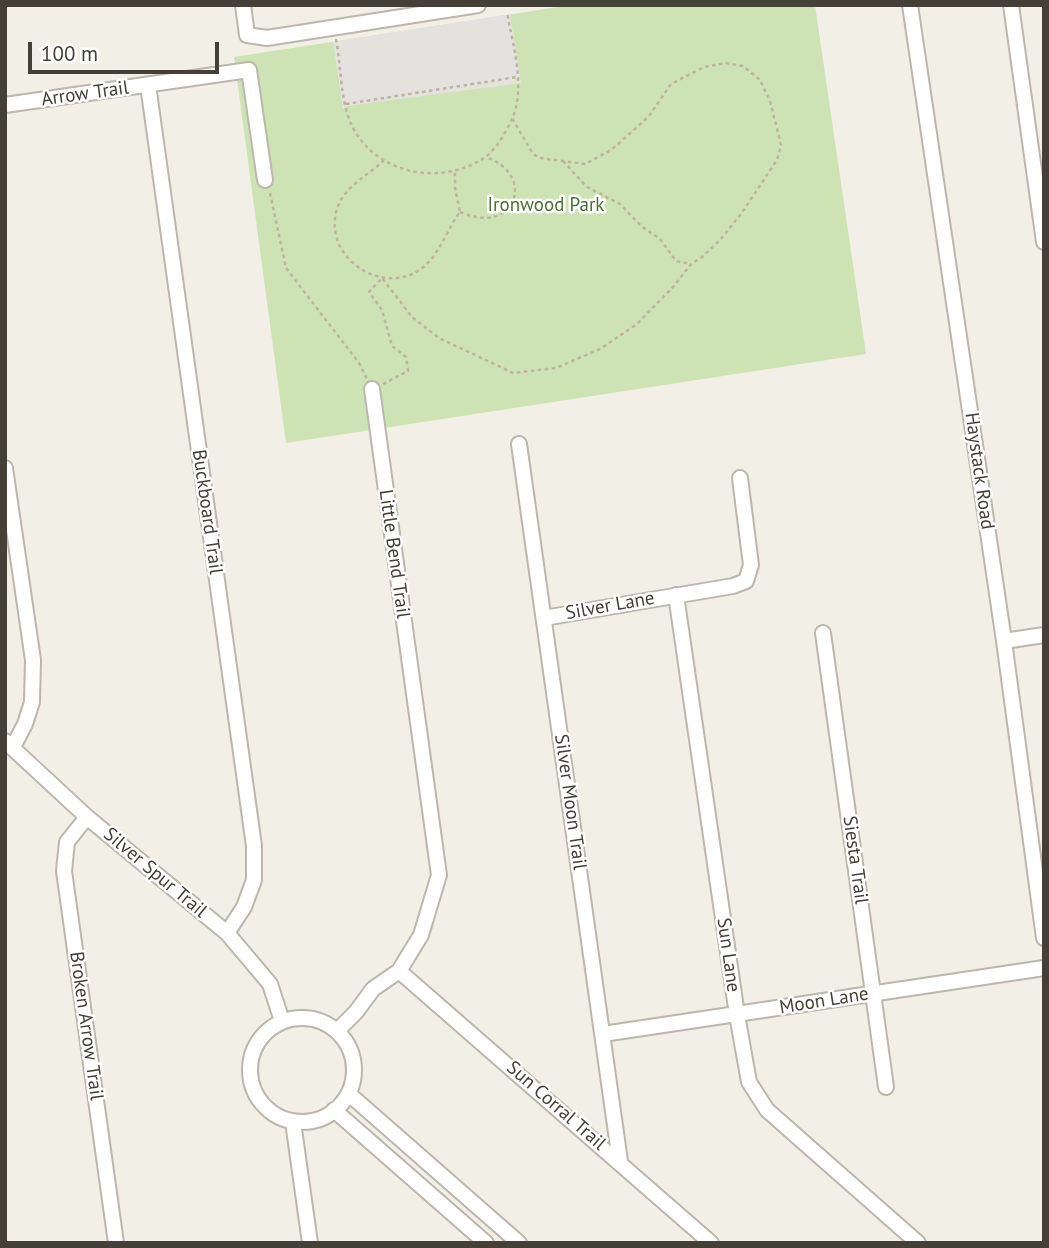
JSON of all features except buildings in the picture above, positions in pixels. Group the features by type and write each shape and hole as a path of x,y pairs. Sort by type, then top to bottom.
{"street":[{"path":"243,5 247,36 267,38 417,10 478,5"},
{"name":"Haystack Road","path":"910,5 1004,641 1044,938"},
{"path":"1011,5 1044,242"},
{"name":"Arrow Trail","path":"5,105 249,70 265,180"},
{"name":"Buckboard Trail","path":"148,85 254,846 254,880 244,907 227,933"},
{"name":"Little Bend Trail","path":"337,1031 373,989 399,971 421,935 439,875 372,389"},
{"name":"Silver Moon Trail","path":"519,444 620,1161"},
{"path":"5,468 33,660 32,702 25,724 9,744"},
{"name":"Silver Lane","path":"544,618 733,586 746,581 751,565 740,478"},
{"name":"Sun Lane","path":"676,595 749,1082 767,1110 918,1243"},
{"name":"Siesta Trail","path":"823,633 886,1087"},
{"path":"1004,641 1044,635"},
{"name":"Silver Spur Trail","path":"9,744 87,817 227,933 270,984 282,1021"},
{"name":"Broken Arrow Trail","path":"87,817 67,842 64,871 116,1243"},
{"name":"Moon Lane","path":"603,1034 1044,968"},
{"name":"Sun Corral Trail","path":"399,971 711,1243"},
{"path":"301,1017 320,1021 337,1031 352,1054 353,1082 349,1094 334,1110 318,1120 293,1122 272,1114 257,1097 250,1076 252,1054 263,1034 282,1021 301,1017"},
{"path":"349,1094 519,1243"},
{"path":"334,1110 486,1243"},
{"path":"293,1122 310,1243"}],"path":[{"path":"336,39 349,119 359,135 384,160 411,172 433,175 455,170 486,157 494,149 512,118 516,105 517,77 507,13"},
{"path":"382,278 412,317 439,338 513,373 556,368 600,349 637,324 691,264 720,240 778,160 781,145 770,101 760,80 743,66 725,63 704,67 671,83 649,116 611,150 585,164 540,158 533,154 512,118"},
{"path":"346,104 517,77"},
{"path":"460,212 483,219 497,218 507,212 512,202 514,180 498,161 486,157"},
{"path":"384,160 344,194 336,211 336,229 341,249 352,264 364,272 382,278 413,274 431,261 460,212 455,188 455,170"},
{"path":"562,160 587,187 620,204 641,226 660,239 676,261 691,264"},
{"path":"265,180 286,268 359,363 372,389 408,371 406,357 392,346 382,310 369,292 382,278"}],"green space":[{"name":"Ironwood Park","path":"571,5 815,5 866,354 286,443 234,57"}],"shaded area":[{"path":"510,14 521,83 348,106 343,109 333,42"}]}
